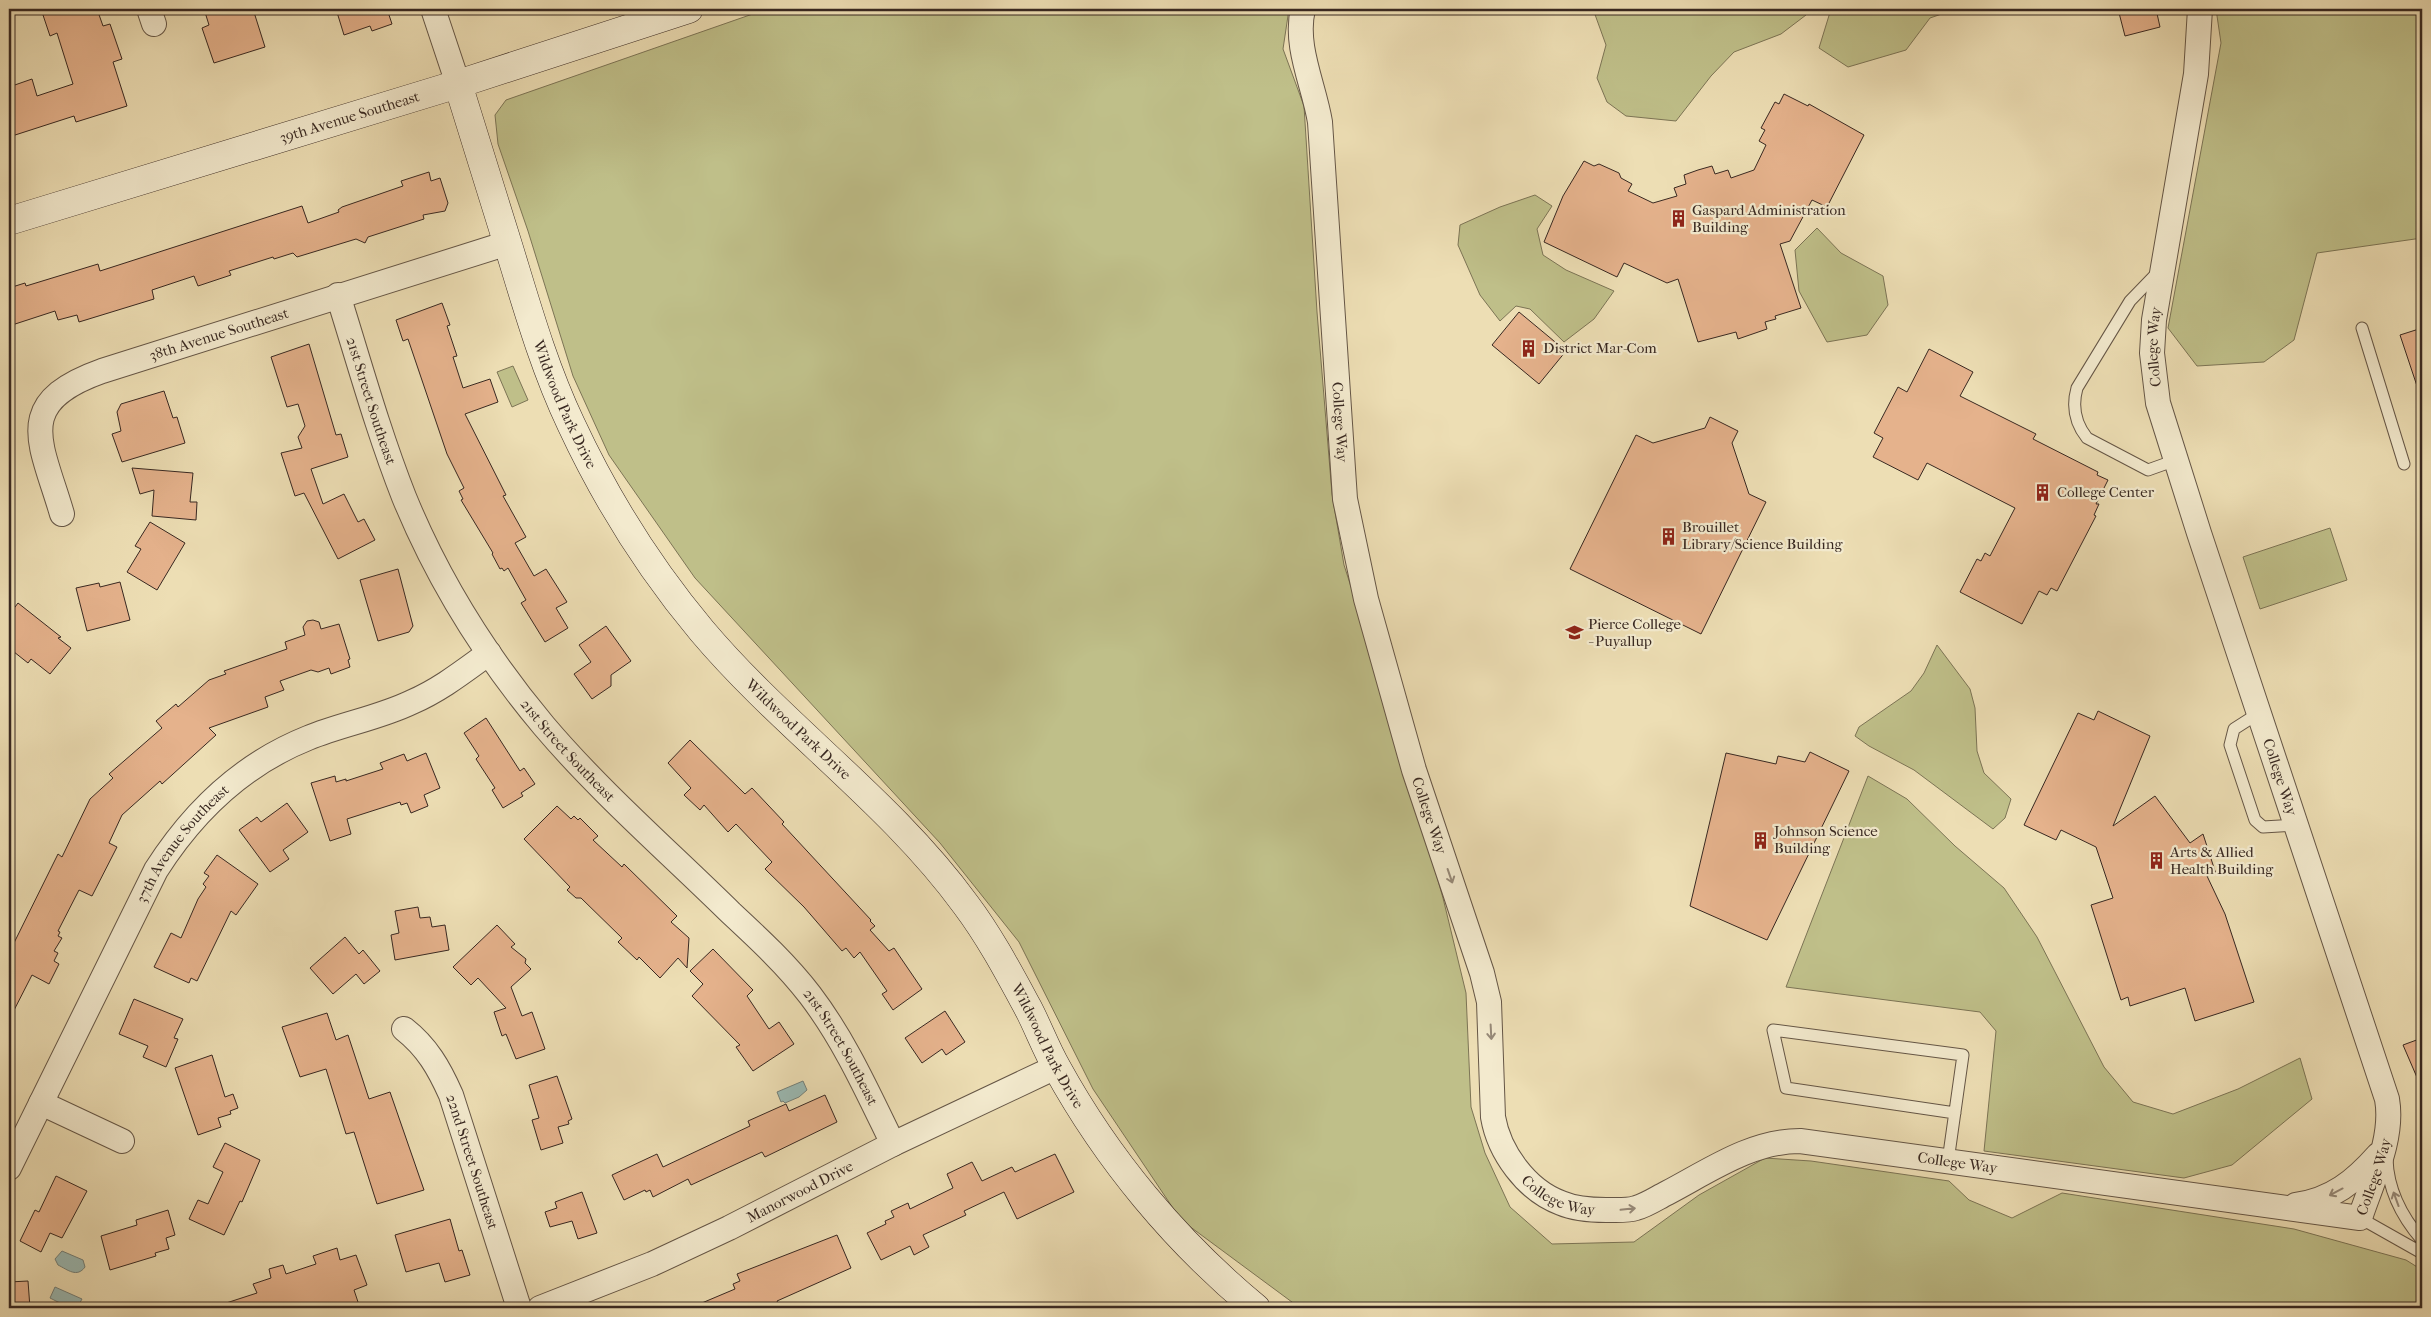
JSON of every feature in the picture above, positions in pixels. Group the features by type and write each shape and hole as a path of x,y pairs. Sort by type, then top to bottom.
{"street":[{"path":"433,9 458,84"},
{"name":"39th Avenue Southeast","path":"9,221 458,84 689,9"},
{"name":"College Way","path":"1303,9 1301,34 1303,53 1317,101 1320,122 1345,499 1366,599 1418,780 1482,973 1489,1002 1493,1117 1496,1134 1504,1152 1517,1169 1535,1188 1560,1203 1578,1208 1636,1209 1756,1147 1782,1141 1800,1141 2360,1218 2386,1138 2390,1112 2387,1099 2176,460 2158,402 2152,362 2154,320 2196,74 2200,9"},
{"name":"Wildwood Park Drive","path":"458,84 532,325 571,425 630,533 698,627 726,659 896,822 937,868 990,940 1029,1010 1056,1067 1095,1131 1126,1175 1174,1230 1226,1284 1256,1308"},
{"name":"38th Avenue Southeast","path":"62,514 44,452 40,428 44,409 55,395 66,386 95,373 508,243"},
{"name":"21st Street Southeast","path":"338,295 389,459 405,500 443,578 489,654 534,713 575,760 765,945 810,995 846,1051 893,1144"},
{"name":"37th Avenue Southeast","path":"9,1168 156,870 185,828 202,810 241,776 284,749 315,736 414,702 433,692 489,654"},
{"name":"22nd Street Southeast","path":"404,1029 427,1050 436,1063 451,1095 519,1308"},
{"name":"Manorwood Drive","path":"540,1308 652,1264 695,1244 893,1144 1056,1067"},
{"path":"41,1103 122,1141"},
{"path":"2275,1206 2318,1201 2334,1194 2359,1176 2386,1138"}],"lane":[{"path":"2162,268 2130,301 2077,388 2074,407 2078,422 2088,438 2148,470 2176,460"},
{"path":"2362,328 2404,464"},
{"path":"2259,713 2234,730 2230,745 2255,820 2263,827 2296,825"},
{"path":"1948,1161 1955,1113 1963,1055 1773,1030 1786,1088 1955,1113"},
{"path":"2386,1138 2387,1162 2393,1192 2404,1217 2422,1240"},
{"path":"2360,1218 2422,1253"}],"green space":[{"path":"767,9 1289,9 1283,49 1304,106 1317,312 1332,494 1344,565 1376,664 1443,898 1466,993 1471,1107 1485,1153 1510,1207 1552,1244 1634,1242 1699,1195 1765,1158 1811,1161 1949,1181 1969,1200 2012,1218 2062,1193 2294,1229 2406,1260 2422,1270 2422,1308 1300,1308 1181,1220 1093,1089 1019,942 940,843 695,578 609,455 573,376 528,231 498,144 495,115 506,100"},
{"path":"1593,9 1811,9 1781,34 1734,52 1711,76 1676,121 1626,116 1607,102 1597,78 1606,45"},
{"path":"1831,9 1956,9 1930,18 1906,50 1848,67 1819,48"},
{"path":"2216,9 2422,9 2422,238 2317,253 2294,340 2264,362 2197,366 2168,328 2221,43"},
{"path":"1535,195 1552,206 1537,229 1543,255 1566,270 1614,291 1594,319 1564,342 1530,309 1516,306 1500,321 1480,295 1458,245 1460,225 1500,207"},
{"path":"1817,228 1841,253 1883,276 1888,305 1867,335 1827,342 1799,291 1795,250"},
{"path":"513,366 528,400 512,407 497,372"},
{"path":"2330,528 2347,580 2260,609 2243,557"},
{"path":"1937,645 1970,689 1975,708 1977,751 1984,773 2011,799 2005,818 1993,829 1914,770 1869,746 1855,736 1859,727 1911,691 1924,673"},
{"path":"1868,776 1907,799 1955,846 2004,888 2037,937 2104,1067 2133,1102 2173,1114 2238,1089 2300,1058 2312,1099 2232,1165 2184,1178 1984,1151 1996,1031 1980,1012 1786,987"}],"water":[{"path":"803,1081 807,1090 799,1097 785,1103 781,1102 777,1092"},
{"path":"62,1251 83,1260 85,1267 76,1273 58,1265 55,1259"},
{"path":"55,1287 82,1299 77,1308 70,1308 50,1298"}],"building":[{"path":"41,9 97,9 103,26 110,24 122,59 113,62 127,106 76,122 74,116 12,136 9,127 9,87 32,79 37,96 73,84 57,33 50,36"},
{"path":"204,9 253,9 265,47 214,63 202,28 209,25"},
{"path":"336,9 387,9 392,24 372,31 370,26 344,35"},
{"path":"2118,9 2156,9 2160,27 2125,36"},
{"name":"Gaspard Administration Building","path":"1784,94 1808,106 1809,104 1864,135 1827,207 1812,200 1790,241 1780,244 1801,308 1775,316 1776,319 1765,322 1767,329 1738,339 1736,332 1698,342 1678,279 1667,283 1624,263 1617,277 1544,242 1563,196 1584,161 1594,166 1599,164 1619,173 1621,178 1632,184 1628,191 1653,203 1677,196 1674,188 1686,184 1684,175 1698,170 1712,166 1715,174 1728,170 1731,178 1754,170 1766,145 1759,141 1765,130 1761,128 1775,102 1779,104"},
{"path":"429,172 431,181 440,178 448,203 445,211 423,215 424,219 368,237 365,243 356,239 297,257 293,253 274,259 273,257 229,271 231,275 198,286 194,276 152,290 154,299 79,322 77,315 58,320 55,311 9,326 9,288 25,283 26,286 98,264 100,271 302,206 308,223 339,212 338,210 342,207 403,186 401,181"},
{"path":"442,303 450,325 447,326 457,356 453,357 463,388 490,379 498,402 465,414 506,495 503,496 526,537 515,543 534,576 546,569 567,602 556,608 568,628 545,642 521,603 526,600 508,568 504,571 502,568 500,569 493,553 461,500 463,499 459,491 464,488 447,454 408,339 403,341 396,320"},
{"name":"District Mar-Com","path":"1519,312 1566,351 1539,384 1492,345"},
{"path":"2422,328 2422,391 2419,392 2400,335"},
{"path":"309,344 336,435 341,434 348,457 311,469 323,504 344,494 358,522 364,519 375,540 338,559 304,493 295,496 281,453 302,448 298,437 305,426 298,404 287,407 271,357"},
{"name":"College Center","path":"1929,349 1973,372 1960,396 2036,434 2033,439 2098,472 2097,475 2108,480 2096,504 2099,504 2094,515 2096,516 2057,591 2051,588 2047,595 2039,591 2022,624 1960,592 1977,559 1981,561 1985,553 1990,556 2015,508 1927,463 1918,480 1873,457 1883,438 1874,433 1898,387 1907,392"},
{"path":"164,391 173,418 177,417 185,443 122,462 112,434 121,431 117,412 121,404"},
{"name":"Brouillet Library/Science Building","path":"1710,417 1738,431 1732,443 1749,494 1766,502 1701,634 1570,569 1636,435 1653,443 1705,428"},
{"path":"132,468 193,473 190,502 197,502 196,520 152,516 154,490 140,494"},
{"path":"150,522 185,543 157,590 127,572 141,549 135,546"},
{"path":"398,569 413,626 409,632 378,641 360,580"},
{"path":"120,582 130,620 87,631 76,588 99,583 100,587"},
{"path":"18,603 61,637 58,638 71,648 50,674 31,659 28,663 9,648 9,615"},
{"path":"307,621 319,622 321,629 339,624 350,659 348,660 350,667 331,674 329,668 318,672 311,670 280,681 284,690 265,697 268,707 209,728 216,735 162,784 160,781 122,815 109,843 117,847 92,896 79,890 58,931 60,932 58,936 62,938 54,951 58,953 54,961 59,964 49,984 32,975 9,1020 9,953 58,854 62,857 90,799 113,778 109,774 162,728 156,721 176,704 178,707 209,680 226,674 224,671 287,649 285,642 305,635 303,627"},
{"path":"606,626 631,661 611,675 611,686 592,699 574,674 591,662 579,645"},
{"name":"Arts & Allied Health Building","path":"2098,711 2150,736 2113,826 2155,796 2190,843 2203,834 2216,874 2207,876 2225,914 2254,1002 2195,1021 2185,988 2130,1006 2128,997 2121,1000 2091,905 2113,898 2096,847 2061,830 2056,840 2024,825 2078,713 2094,720"},
{"path":"486,718 520,771 524,768 535,784 521,793 523,796 503,808 492,790 495,788 476,759 479,756 464,733"},
{"path":"690,740 745,794 752,788 784,822 782,824 871,920 875,926 870,930 889,951 894,948 922,989 893,1010 882,994 887,991 860,952 854,958 846,948 842,951 804,907 765,869 772,862 736,824 728,832 704,805 700,810 684,795 691,788 668,763"},
{"name":"Johnson Science Building","path":"1810,752 1849,771 1767,940 1690,906 1726,753 1776,764 1778,756 1805,762"},
{"path":"426,753 440,788 424,795 428,806 411,813 407,803 401,805 400,802 347,819 351,834 330,841 311,783 335,776 336,782 346,779 346,781 383,769 380,763 404,754 407,761"},
{"path":"287,803 308,832 283,850 289,859 270,872 239,830 257,817 261,822"},
{"path":"557,806 571,819 574,816 578,820 580,818 598,836 593,840 622,867 624,864 677,916 671,922 689,938 687,968 678,958 660,978 639,957 637,960 618,942 622,938 581,898 576,898 567,890 570,887 524,839"},
{"path":"217,855 258,884 236,915 231,911 197,981 191,978 189,983 154,967 171,933 181,938 198,899 206,887 203,884 209,876 204,873"},
{"path":"418,907 420,918 430,917 432,927 445,925 449,950 395,960 391,935 399,933 395,911"},
{"path":"497,925 515,944 511,947 526,959 525,963 531,969 511,987 522,1016 532,1012 545,1049 516,1059 506,1034 502,1036 494,1012 506,1008 478,978 471,985 453,967"},
{"path":"345,937 359,954 363,950 380,971 364,984 356,974 333,994 310,968"},
{"path":"713,949 753,990 747,996 769,1029 779,1022 794,1044 753,1071 736,1047 740,1045 692,996 703,984 690,971"},
{"path":"134,999 183,1019 174,1038 178,1039 166,1067 143,1057 148,1046 119,1034"},
{"path":"945,1011 965,1042 946,1055 942,1049 922,1063 905,1038"},
{"path":"327,1013 336,1040 348,1035 369,1099 390,1092 424,1190 377,1204 354,1132 346,1134 326,1069 300,1077 282,1027"},
{"path":"2422,1038 2422,1089 2403,1045"},
{"path":"212,1055 225,1097 233,1094 238,1108 230,1111 231,1114 218,1118 221,1127 198,1135 175,1068"},
{"path":"557,1076 572,1119 568,1121 569,1124 558,1127 563,1143 541,1150 532,1120 539,1118 529,1085"},
{"path":"825,1095 837,1122 765,1157 762,1152 691,1185 688,1179 653,1197 650,1190 646,1192 645,1190 624,1200 612,1175 657,1154 663,1167 750,1126 748,1121 786,1104 789,1111"},
{"path":"225,1143 260,1160 242,1202 240,1201 224,1235 189,1219 198,1200 208,1204 223,1172 213,1167"},
{"path":"1055,1154 1074,1192 1017,1219 1004,1192 964,1211 966,1215 923,1235 929,1247 914,1255 910,1246 881,1260 867,1233 886,1224 885,1221 894,1217 891,1211 908,1203 910,1209 953,1188 947,1174 972,1162 982,1181 1012,1167 1015,1172"},
{"path":"56,1176 87,1191 62,1238 50,1233 41,1252 20,1241 35,1210 39,1212"},
{"path":"582,1192 597,1233 578,1239 572,1221 550,1227 545,1212 557,1208 555,1202"},
{"path":"168,1210 175,1235 166,1238 169,1249 155,1253 156,1256 110,1270 101,1236 137,1225 136,1220"},
{"path":"450,1219 459,1251 462,1250 470,1275 445,1282 439,1263 406,1272 395,1235"},
{"path":"837,1235 851,1268 777,1301 780,1308 690,1308 735,1289 733,1284 740,1281 737,1274"},
{"path":"337,1248 340,1260 356,1255 367,1285 354,1290 360,1308 220,1308 220,1305 257,1293 253,1284 271,1278 269,1269 283,1265 286,1274 316,1264 313,1256"},
{"path":"28,1281 30,1308 9,1308 9,1282"}],"place":[{"name":"Gaspard Administration Building","path":"1678,219"},
{"name":"District Mar-Com","path":"1529,348"},
{"name":"College Center","path":"2043,492"},
{"name":"Brouillet Library/Science Building","path":"1668,536"},
{"name":"Pierce College - Puyallup","path":"1574,633"},
{"name":"Johnson Science Building","path":"1760,840"},
{"name":"Arts & Allied Health Building","path":"2156,861"}]}
